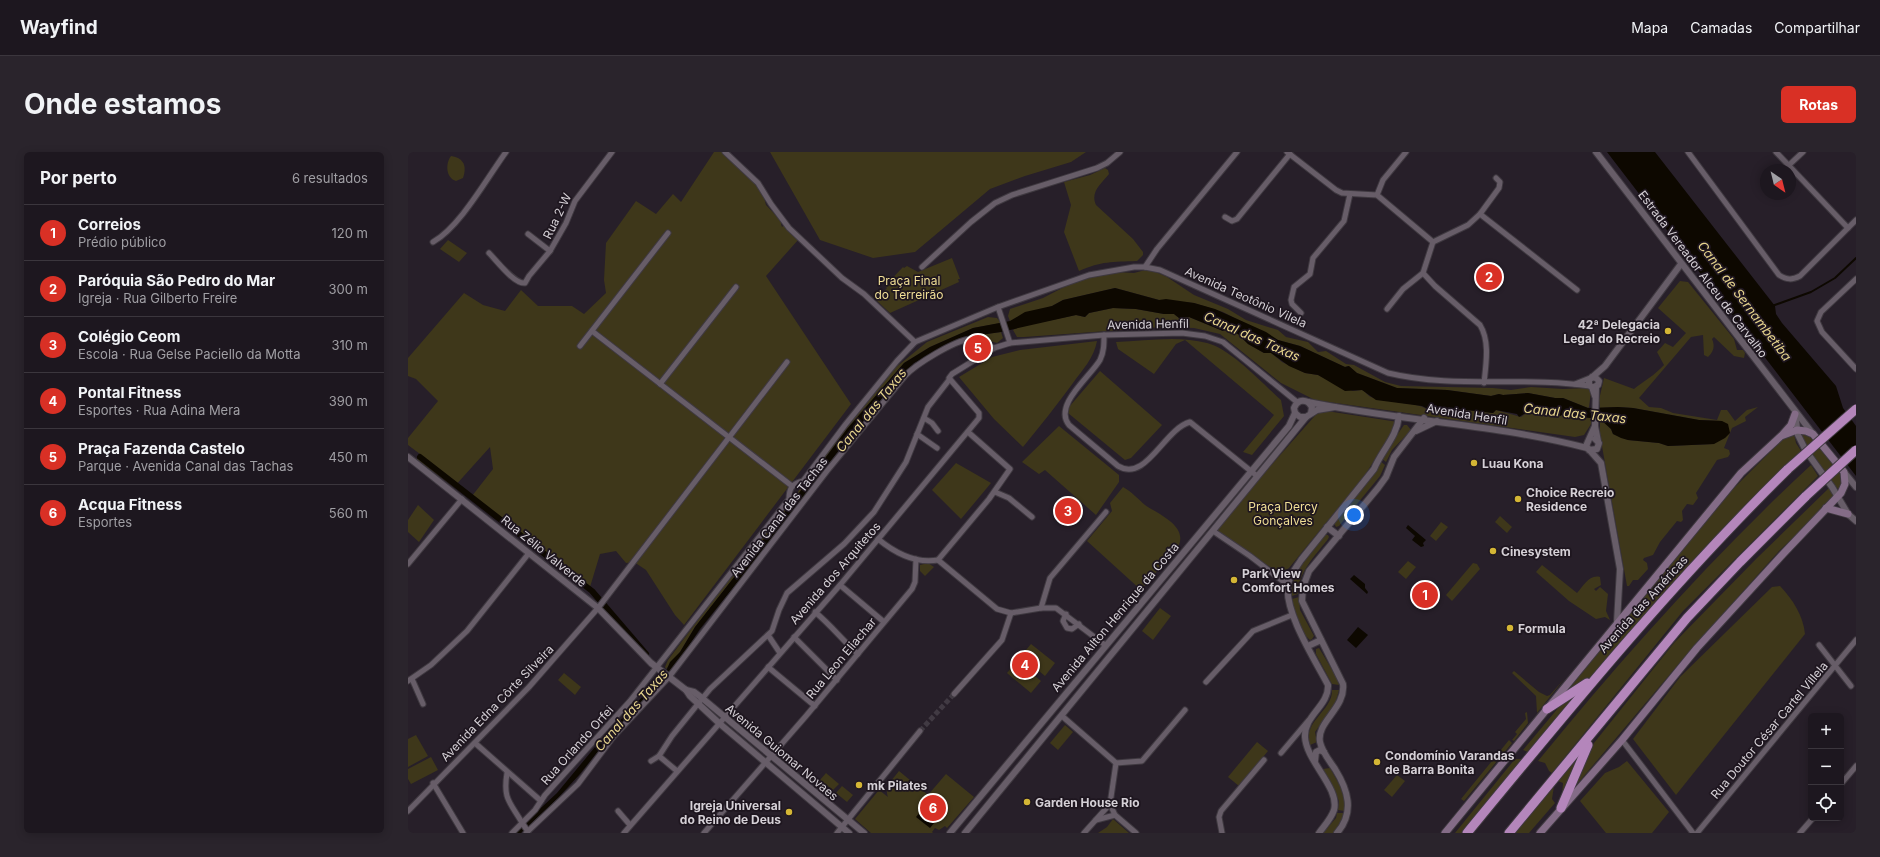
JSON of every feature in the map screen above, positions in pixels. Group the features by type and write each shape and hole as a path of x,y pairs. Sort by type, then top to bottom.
{"highway":[{"name":"Avenida das Américas","path":"1467,833 1595,678 1715,542 1788,470 1856,409"},
{"path":"1509,833 1596,730 1687,618 1806,496 1856,450"},
{"path":"1547,709 1595,678"},
{"path":"1561,808 1586,748 1596,730"}],"main road":[{"path":"1781,436 1791,425 1795,412"},
{"path":"1797,430 1813,434"},
{"name":"Avenida das Américas","path":"1445,833 1741,473 1781,436 1797,430"},
{"name":"Estrada Vereador Alceu de Carvalho","path":"1813,434 1844,472"},
{"path":"1540,833 1622,740 1697,648 1838,496 1845,484 1844,472"},
{"path":"1826,508 1848,514"}],"street":[{"path":"433,242 443,236 459,218 506,152"},
{"name":"Rua 2-W","path":"489,253 513,279 525,283 550,251 566,223 575,201 612,152"},
{"path":"592,331 792,486 803,481 845,425 897,361 915,342 864,294 842,278 790,228 771,204 758,183 725,152"},
{"path":"922,267 970,222 995,203 1012,195 1097,168 1108,163 1120,152"},
{"path":"1145,267 1157,249 1237,152"},
{"path":"1377,195 1383,180 1406,152"},
{"name":"Estrada Vereador Alceu de Carvalho","path":"1596,152 1813,434"},
{"path":"1688,152 1779,275 1785,279 1800,276 1856,220"},
{"path":"1776,152 1788,164"},
{"path":"1790,164 1803,152"},
{"path":"1225,217 1232,221 1237,219 1288,153 1336,190 1350,194 1377,195 1433,242"},
{"path":"1796,172 1848,228"},
{"path":"1387,309 1403,289 1423,273 1433,242 1462,229 1480,214 1500,185 1496,178"},
{"path":"1301,314 1292,304 1291,300 1294,287 1310,274 1313,258 1344,221 1350,194"},
{"path":"1480,214 1577,290"},
{"path":"580,346 668,232"},
{"name":"Rua 2-W","path":"528,234 550,251"},
{"name":"Avenida Teotônio Vilela","path":"915,342 998,307 1089,274 1145,267 1160,270 1388,373 1420,379 1484,383 1594,385 1605,366 1681,264"},
{"path":"1423,273 1435,286 1483,329 1486,340 1484,383"},
{"path":"1856,279 1821,312 1817,321 1822,332 1856,369"},
{"path":"660,384 736,287"},
{"path":"651,761 659,756 700,701 774,629 779,610 787,593 844,544 865,523 883,500 906,462 931,401 949,380 952,374 994,348 1010,343 998,307"},
{"name":"Avenida Henfil","path":"1010,343 1104,335 1182,333 1215,338 1223,342 1297,402"},
{"path":"1104,335 1104,350 1101,359 1069,400 1064,414 1069,425 1118,466 1128,470 1134,470 1142,465 1174,431 1190,422 1257,476"},
{"name":"Avenida Canal das Tachas","path":"525,828 578,784 614,736 669,676 827,471 911,369 947,348 971,339 994,348"},
{"name":"Avenida Edna Côrte Silveira","path":"408,811 433,783 475,744 529,687 598,608 787,362"},
{"name":"Avenida Teotônio Vilela","path":"1574,384 1591,378 1605,366"},
{"path":"1588,449 1597,449 1598,441 1595,423 1594,385 1596,378 1591,378"},
{"name":"Avenida dos Arquitetos","path":"624,833 840,585 979,418 980,413 949,380"},
{"path":"1291,396 1295,412 1300,417 1308,415 1312,407 1308,402 1297,402 1295,412"},
{"name":"Avenida Henfil","path":"1308,402 1399,416 1424,418 1571,444 1588,449"},
{"name":"Avenida Henfil","path":"1308,415 1317,410 1335,407"},
{"name":"Avenida Ailton Henrique da Costa","path":"950,833 1163,575 1289,426 1295,412"},
{"path":"1795,412 1797,430 1806,451 1838,496 1848,514 1856,521"},
{"name":"Avenida Ailton Henrique da Costa","path":"965,833 1308,415"},
{"path":"1281,753 1327,696 1328,691 1328,685 1292,615 1288,585 1297,566 1374,469 1382,453 1394,436 1399,416"},
{"path":"924,418 932,423 938,432"},
{"path":"1337,833 1346,818 1349,804 1348,798 1336,770 1324,752 1320,736 1324,725 1339,705 1344,689 1342,678 1302,601 1303,587 1309,571 1378,488 1386,477 1394,457 1424,418"},
{"path":"1411,436 1423,427 1437,421"},
{"path":"1595,423 1587,440 1588,449 1600,463 1620,569 1617,622"},
{"path":"878,539 892,551 916,559 931,561 938,560 995,492 1010,469 968,432"},
{"path":"917,434 937,448"},
{"path":"1587,440 1593,438 1598,441"},
{"name":"Avenida Henfil","path":"1571,444 1587,440"},
{"path":"1264,456 1270,461"},
{"name":"Rua Zélio Valverde","path":"408,457 598,608 658,669"},
{"name":"Estrada Vereador Alceu de Carvalho","path":"1844,472 1856,487"},
{"name":"Rua Orlando Orfei","path":"512,833 525,828 541,801 658,669 789,499 789,489 792,486"},
{"path":"995,492 1009,498 1032,517"},
{"path":"408,564 462,499"},
{"path":"1041,608 1050,578 1106,512"},
{"path":"1327,527 1339,536"},
{"path":"1214,531 1288,585"},
{"path":"423,704 410,680 431,665 467,631 529,552"},
{"name":"Rua Leon Eliachar","path":"704,833 764,762 815,706 915,585 916,559"},
{"path":"938,560 992,606 1002,612 1056,608 1066,614 1105,645"},
{"path":"1163,575 1172,581"},
{"path":"840,585 884,622"},
{"path":"816,612 858,654"},
{"path":"954,694 1002,640 1011,612"},
{"path":"1066,614 1063,621 1068,628 1072,629 1079,624"},
{"path":"1206,682 1253,631 1292,615"},
{"path":"768,635 780,653"},
{"path":"794,637 837,680"},
{"path":"1308,646 1321,640"},
{"name":"Rua Doutor César Cartel Villela","path":"1697,833 1856,640"},
{"path":"1819,645 1851,686"},
{"path":"768,667 815,706"},
{"name":"Avenida Guiomar Novaes","path":"658,669 724,718 864,833"},
{"name":"Avenida Guiomar Novaes","path":"700,701 719,723 849,833"},
{"path":"1062,716 1116,763 1142,762 1185,710"},
{"path":"1308,721 1305,731 1306,744 1334,799 1334,810 1319,833"},
{"path":"1037,728 1046,735"},
{"path":"837,833 920,731"},
{"path":"1622,740 1693,833"},
{"path":"475,744 541,801"},
{"path":"1315,764 1316,752 1320,750 1324,752"},
{"path":"659,756 677,771"},
{"path":"1222,833 1219,817 1221,811 1264,760"},
{"path":"1084,833 1110,804 1116,763"},
{"path":"1844,780 1856,766"},
{"path":"507,773 505,785 507,797 511,807 525,828"},
{"path":"433,783 463,833"},
{"path":"1110,804 1116,815 1136,833"},
{"path":"618,811 630,825"},
{"path":"1095,820 1116,815"},
{"path":"1800,833 1810,821"}],"green space":[{"path":"714,152 723,152 749,173 763,194 766,205 781,221 782,227 785,224 798,240 766,276 851,404 684,625 675,615 646,570 634,562 626,563 616,551 600,554 590,587 472,496 493,469 490,447 454,487 417,459 420,454 408,445 408,438 438,401 416,379 408,376 408,358 464,293 483,305 505,311 521,290 538,306 572,306 584,314 606,293 604,280 606,243 636,201 656,214 673,194 681,202"},
{"path":"770,152 1086,152 1071,162 1025,176 990,189 915,252 873,258 820,240"},
{"path":"451,156 462,161 465,170 463,178 456,181 448,174 447,167"},
{"path":"1105,168 1108,170 1109,174 1095,192 1094,196 1096,205 1133,239 1143,252 1143,255 1137,261 1101,264 1079,271 1064,232 1071,205 1064,182 1090,175"},
{"path":"448,240 467,253 459,262 440,249"},
{"name":"Praça Final do Terreirão","path":"952,258 960,279 958,279 959,282 890,313 876,300 887,288 885,286 903,267 904,268 907,266 918,272"},
{"path":"1149,269 1167,277 1194,295 1228,309 1246,320 1278,330 1286,337 1308,342 1318,352 1326,351 1346,364 1354,365 1385,382 1401,386 1493,388 1511,390 1531,387 1563,389 1588,388 1591,392 1589,407 1588,408 1563,398 1528,393 1499,394 1491,396 1447,390 1397,388 1357,373 1348,366 1345,367 1300,346 1278,340 1223,312 1194,303 1159,300 1115,288 1063,300 1052,306 1010,321 1008,316 1010,309 1043,298 1070,284 1117,272 1134,273"},
{"path":"1680,281 1688,282 1734,339 1737,350 1743,350 1745,353 1744,358 1734,356 1714,337 1712,339 1712,353 1708,357 1704,355 1703,335 1691,337 1639,398 1649,407 1661,408 1673,413 1717,420 1721,410 1727,410 1735,421 1747,410 1758,407 1745,417 1746,421 1732,428 1724,448 1729,450 1730,454 1728,457 1717,460 1696,493 1698,498 1693,505 1687,504 1682,511 1683,520 1681,522 1677,521 1660,542 1653,555 1644,558 1643,560 1647,563 1648,569 1638,580 1633,580 1629,586 1627,586 1600,435 1600,419 1611,429 1613,434 1628,440 1659,443 1668,446 1714,444 1722,421 1699,420 1633,408 1600,408 1599,400 1604,378 1634,389 1661,369 1664,365 1657,352 1665,343 1673,347 1686,333 1658,308"},
{"path":"1113,308 1136,309 1164,314 1174,314 1179,318 1189,317 1223,331 1228,330 1238,334 1248,344 1264,353 1271,353 1282,362 1305,373 1318,375 1353,391 1362,390 1377,399 1416,405 1426,409 1440,407 1493,413 1496,410 1521,417 1524,414 1534,412 1549,412 1560,416 1591,418 1591,424 1584,435 1575,437 1315,400 1281,383 1220,334 1194,328 1163,327 1024,337 1017,337 1013,330 1018,327 1076,315 1085,317 1089,313"},
{"path":"988,317 997,318 1001,323 973,328 930,347 904,363 847,429 775,525 695,627 680,652 666,669 665,667 668,660 725,584 733,576 774,520 792,500 846,426 895,368 927,342"},
{"path":"1001,332 1003,338 997,343 971,336"},
{"path":"1185,339 1207,343 1226,352 1246,367 1281,400 1284,416 1252,455 1243,452 1274,415 1185,340 1176,344 1154,374 1118,349 1116,342"},
{"path":"1097,341 1091,358 1023,447 994,419 959,377 992,357 1020,350"},
{"path":"967,343 984,345 987,348 974,355"},
{"path":"1100,371 1162,425 1131,458 1125,460 1068,413 1069,407"},
{"name":"Praça Dercy Gonçalves","path":"1320,410 1398,422 1365,475 1289,568 1282,573 1250,556 1213,531"},
{"path":"1404,425 1407,425 1411,430 1392,450 1386,462 1381,458"},
{"path":"1059,426 1119,475 1119,482 1096,515 1045,470 1039,474 1022,462"},
{"path":"1794,434 1796,443 1803,454 1650,610 1588,680 1567,691 1732,490 1784,438"},
{"path":"1801,434 1813,438 1840,474 1842,480 1840,491 1812,457"},
{"path":"1380,461 1385,465 1380,476 1339,526 1336,527 1334,523"},
{"path":"956,463 991,483 961,519 932,490"},
{"path":"1811,465 1818,476 1683,611 1552,773 1549,771 1545,763 1538,761 1570,722 1669,608 1739,535"},
{"path":"1123,487 1145,505 1164,517 1176,527 1179,533 1180,540 1178,547 1141,590 1087,541 1112,511 1110,503"},
{"path":"1829,488 1837,496 1779,551 1687,654 1573,789 1594,743 1674,643 1757,558"},
{"path":"418,505 434,520 419,542 408,532 408,520"},
{"path":"1500,516 1512,527 1507,533 1495,522"},
{"path":"1441,522 1448,527 1436,541 1430,536"},
{"path":"1325,535 1328,535 1328,539 1304,571 1298,594 1292,596 1294,578 1298,570 1307,556"},
{"path":"1408,561 1416,567 1406,579 1398,572"},
{"path":"928,563 934,567 925,576 920,571 920,565"},
{"path":"1473,563 1477,564 1480,569 1452,601 1446,595"},
{"path":"1542,565 1577,593 1589,579 1593,577 1600,577 1601,585 1594,589 1596,591 1600,587 1608,594 1606,611 1610,620 1605,617 1596,619 1569,601 1536,572"},
{"path":"1780,586 1797,608 1802,620 1805,634 1676,795 1633,739 1680,677 1772,587"},
{"path":"1299,597 1300,610 1314,636 1310,640 1300,627 1294,610 1292,599"},
{"path":"1160,608 1171,616 1153,640 1142,631"},
{"path":"1031,644 1055,663 1045,676 1021,656"},
{"path":"1319,648 1337,678 1339,685 1332,684 1316,654 1316,649"},
{"path":"1017,661 1041,681 1031,693 1007,673"},
{"path":"1514,671 1539,692 1547,696 1550,695 1565,678 1537,713 1536,696 1512,673"},
{"path":"564,673 581,687 575,695 558,680"},
{"path":"1332,690 1339,690 1335,704 1315,732 1317,742 1310,745 1310,729 1328,704"},
{"path":"1581,693 1529,755 1528,752 1523,750 1559,707"},
{"path":"1527,712 1528,723 1514,741 1512,740 1517,734 1515,732 1526,719 1525,713"},
{"path":"1065,725 1073,732 1058,750 1050,743"},
{"path":"416,735 428,756 408,767 408,739"},
{"path":"1509,740 1512,743 1464,801 1461,799"},
{"path":"1257,742 1268,751 1239,786 1228,777"},
{"path":"1582,751 1562,795 1563,783 1558,781"},
{"path":"431,757 438,770 411,784 408,779 408,769"},
{"path":"1515,759 1522,759 1522,764 1465,833 1455,833"},
{"path":"1627,761 1669,812 1652,833 1606,833 1580,801 1605,773 1619,767"},
{"path":"1330,768 1346,797 1345,811 1338,810 1339,801 1323,769"},
{"path":"899,771 928,795 946,774 974,797 947,828 945,826 939,830 935,828 932,832 933,833 871,833 855,819 879,790 888,797 888,786"},
{"path":"826,773 839,784 833,790 820,780"},
{"path":"1397,775 1405,781 1392,797 1384,790"},
{"path":"842,786 853,795 847,802 836,793"},
{"path":"1554,786 1552,799 1555,803 1529,833 1515,833"},
{"path":"1337,813 1345,813 1341,826 1335,833 1323,833 1336,818"},
{"path":"1113,819 1129,833 1098,833 1107,827"}],"water":[{"name":"Canal de Sernambetiba","path":"1607,152 1655,152 1775,306 1776,314 1782,323 1836,386 1843,408 1856,426 1856,476"},
{"name":"Canal das Taxas","path":"1115,288 1159,300 1166,299 1194,303 1215,309 1266,332 1278,340 1300,346 1345,367 1349,366 1357,373 1397,388 1447,390 1491,396 1499,394 1528,393 1563,398 1588,408 1633,408 1699,420 1722,421 1728,424 1730,433 1725,438 1714,444 1668,446 1659,443 1621,438 1613,434 1611,429 1600,419 1560,416 1554,413 1547,415 1542,411 1538,414 1524,414 1519,417 1517,414 1496,410 1493,413 1440,407 1432,408 1430,410 1422,406 1376,400 1362,390 1345,391 1318,375 1305,373 1289,366 1271,353 1264,353 1248,344 1238,334 1228,330 1223,331 1189,317 1179,318 1174,314 1164,314 1136,309 1113,308 1089,313 1085,317 1076,315 1001,332 966,337 914,363 899,378 836,454 700,629 672,671 599,750 558,798 521,833 514,833 557,793 595,747 660,678 670,662 680,652 695,627 775,525 847,429 904,363 930,347 973,328 1010,321 1025,312 1052,306 1063,300"},
{"path":"1408,525 1426,540 1423,543 1424,546 1421,547 1412,540 1415,536 1406,528"},
{"path":"1354,575 1365,584 1365,588 1368,592 1367,594 1350,579"},
{"path":"1358,627 1368,635 1356,648 1347,640"},
{"path":"922,810 935,822 930,828 916,817"}],"waterway":[{"path":"1772,306 1811,292 1835,278 1856,258"},
{"path":"420,457 592,591 646,654"}],"tunnel":[{"path":"920,731 954,694"}],"place":[{"name":"Paróquia São Pedro do Mar","path":"1489,277"},
{"name":"42ª Delegacia Legal do Recreio","path":"1668,331"},
{"name":"Praça Fazenda Castelo","path":"978,348"},
{"name":"Luau Kona","path":"1474,463"},
{"name":"Choice Recreio Residence","path":"1518,499"},
{"name":"Colégio Ceom","path":"1068,511"},
{"name":"Cinesystem","path":"1493,551"},
{"name":"Park View Comfort Homes","path":"1234,580"},
{"name":"Correios","path":"1425,595"},
{"name":"Formula","path":"1510,628"},
{"name":"Pontal Fitness","path":"1025,665"},
{"name":"Condomínio Varandas de Barra Bonita","path":"1377,762"},
{"name":"mk Pilates","path":"859,785"},
{"name":"Garden House Rio","path":"1027,802"},
{"name":"Acqua Fitness","path":"933,808"},
{"name":"Igreja Universal do Reino de Deus","path":"789,812"}]}
